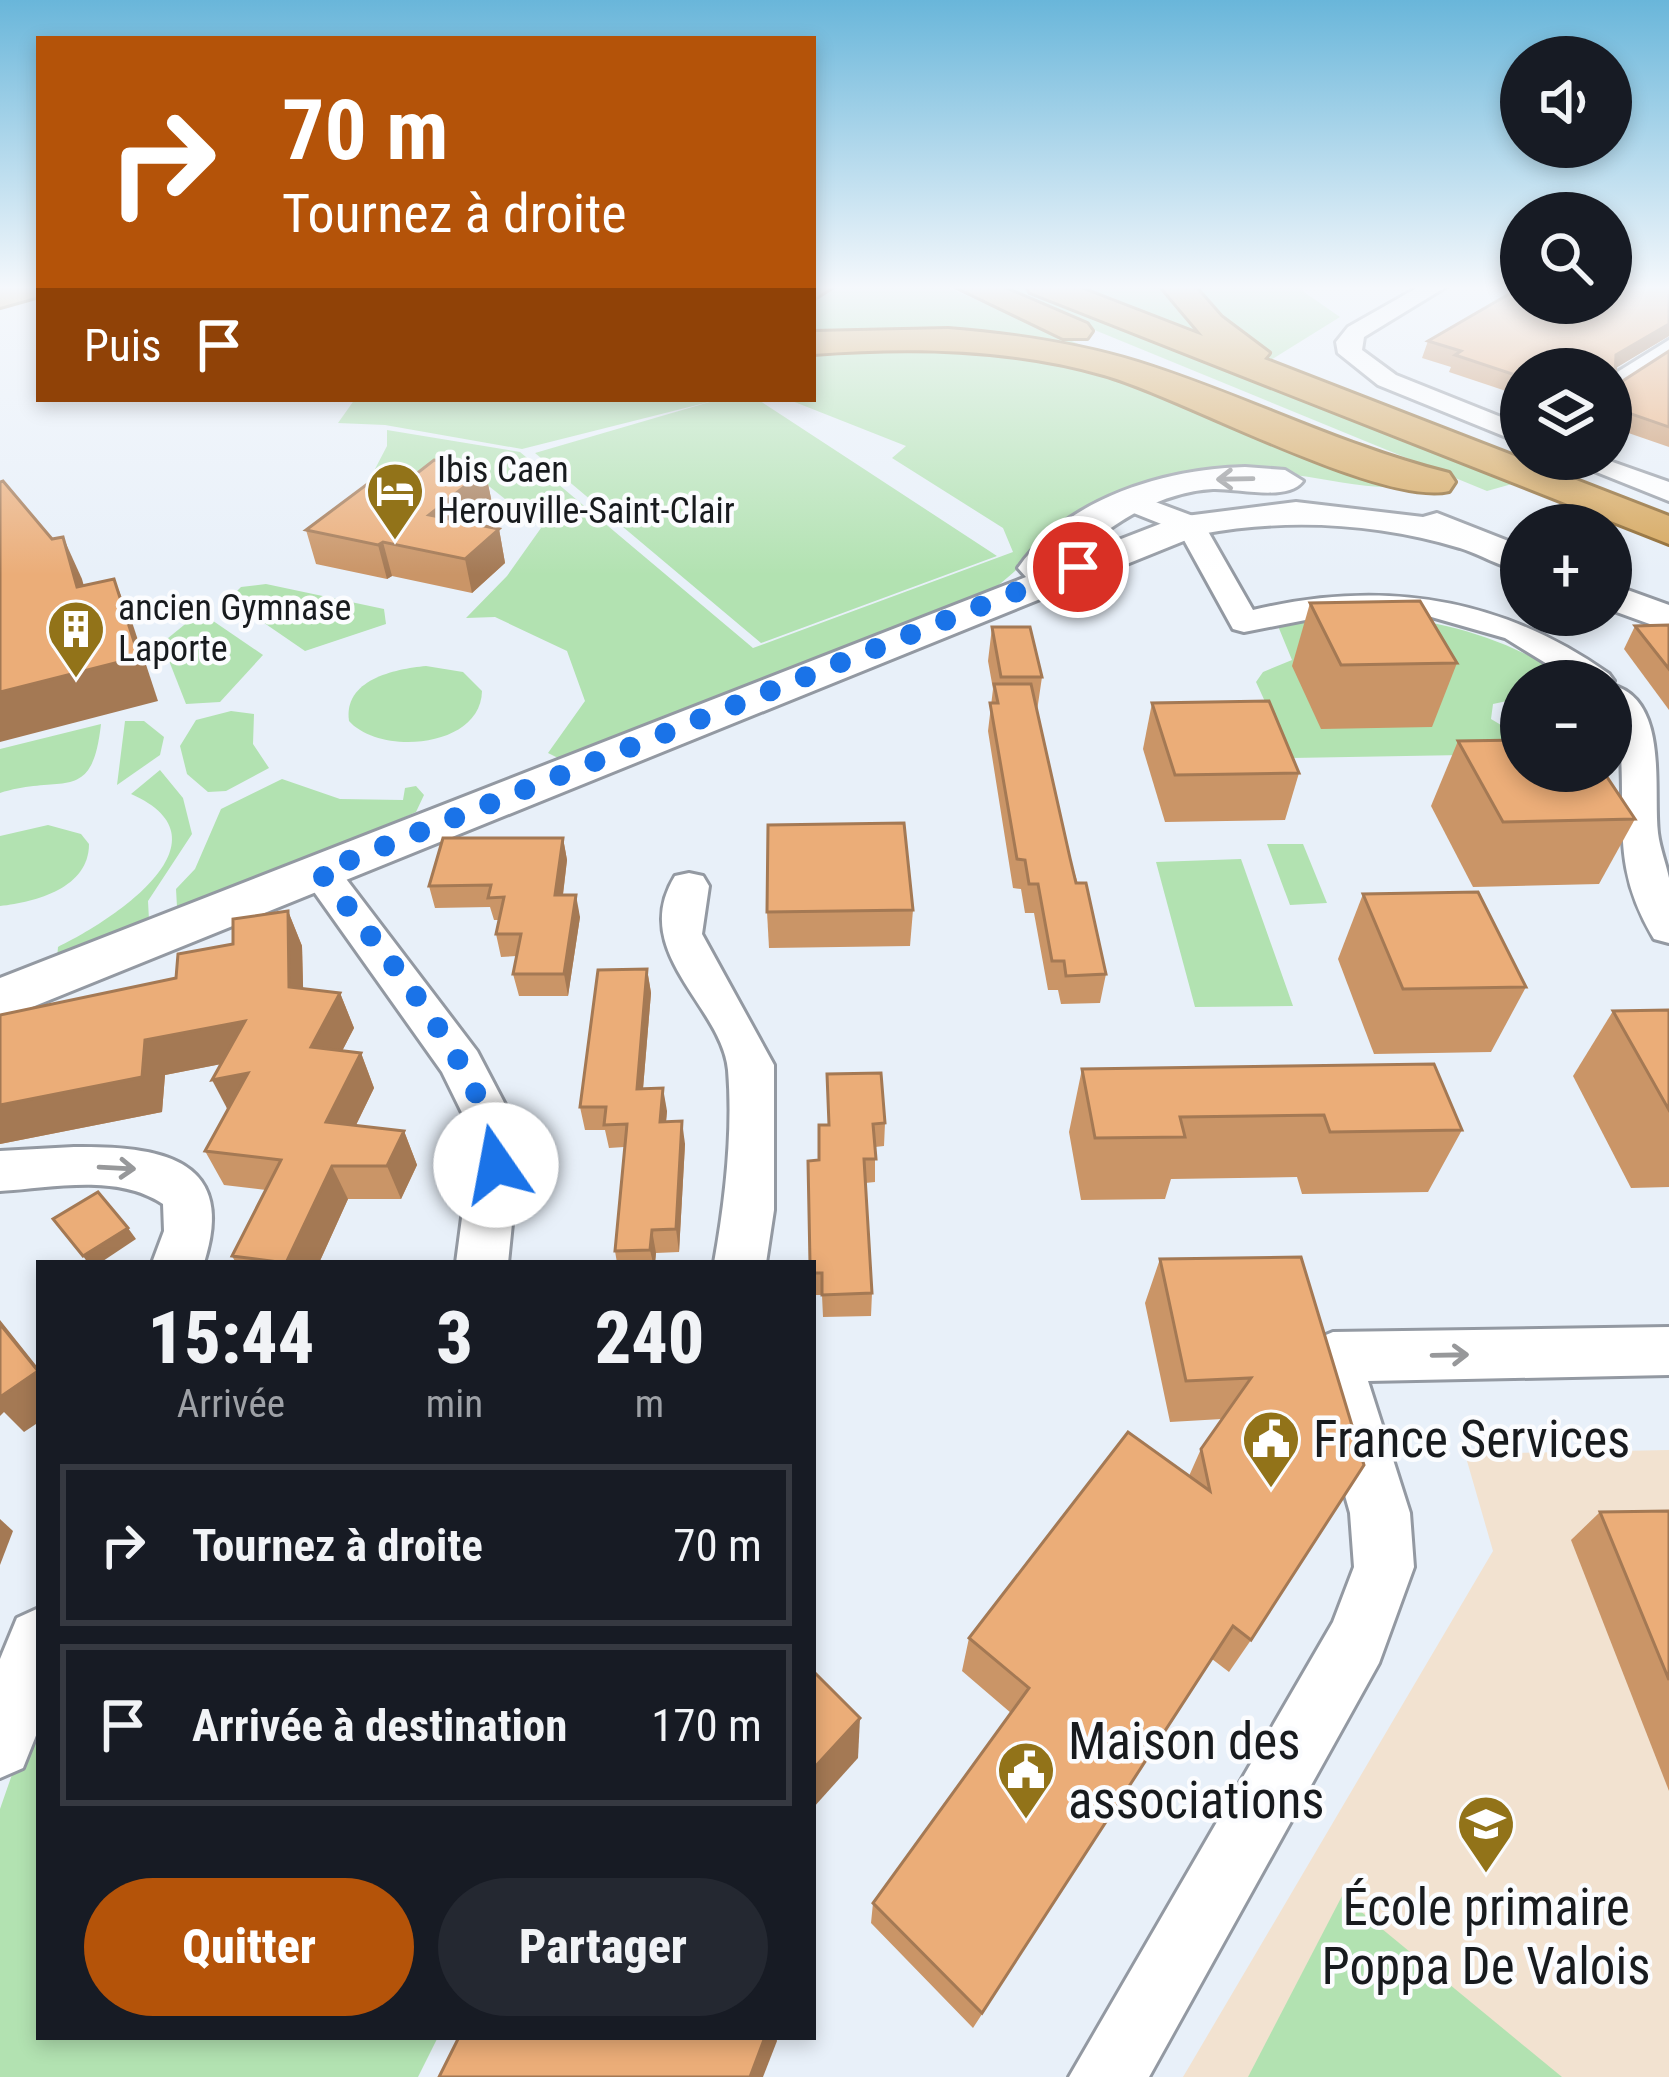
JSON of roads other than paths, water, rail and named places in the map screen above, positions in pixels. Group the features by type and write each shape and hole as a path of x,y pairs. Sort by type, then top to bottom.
{"highway":[{"path":"1161,382 1384,473 1434,482"},
{"path":"1199,382 1500,507"},
{"path":"1288,382 1669,531"},
{"path":"1307,382 1313,392"},
{"path":"1632,556 1669,570"}],"street":[{"path":"1392,382 1500,426"},
{"path":"1632,479 1669,492"},
{"path":"1006,596 1090,521 1126,500 1192,482 1272,480 1359,496 1500,552"},
{"path":"1126,500 1191,525 1244,622 1335,600 1440,609 1524,635 1564,660"},
{"path":"0,1000 1191,525 1270,510 1304,510 1391,520 1468,539"},
{"path":"1632,605 1669,620"},
{"path":"1632,721 1641,742 1638,835 1649,884 1669,929"},
{"path":"320,872 461,1064 497,1135 482,1260"},
{"path":"689,886 681,934 751,1065 749,1210 741,1260"},
{"path":"0,1171 122,1167 164,1174 188,1194 189,1232 179,1260"},
{"path":"1107,2077 1357,1641 1384,1567 1381,1513 1333,1358 1669,1351"},
{"path":"0,1745 36,1648"}],"place":[{"name":"Ibis Caen Herouville-Saint-Clair","path":"395,542"},
{"name":"ancien Gymnase Laporte","path":"76,680"},
{"name":"France Services","path":"1271,1490"},
{"name":"Maison des associations","path":"1026,1821"},
{"name":"École primaire Poppa De Valois","path":"1486,1875"}]}
